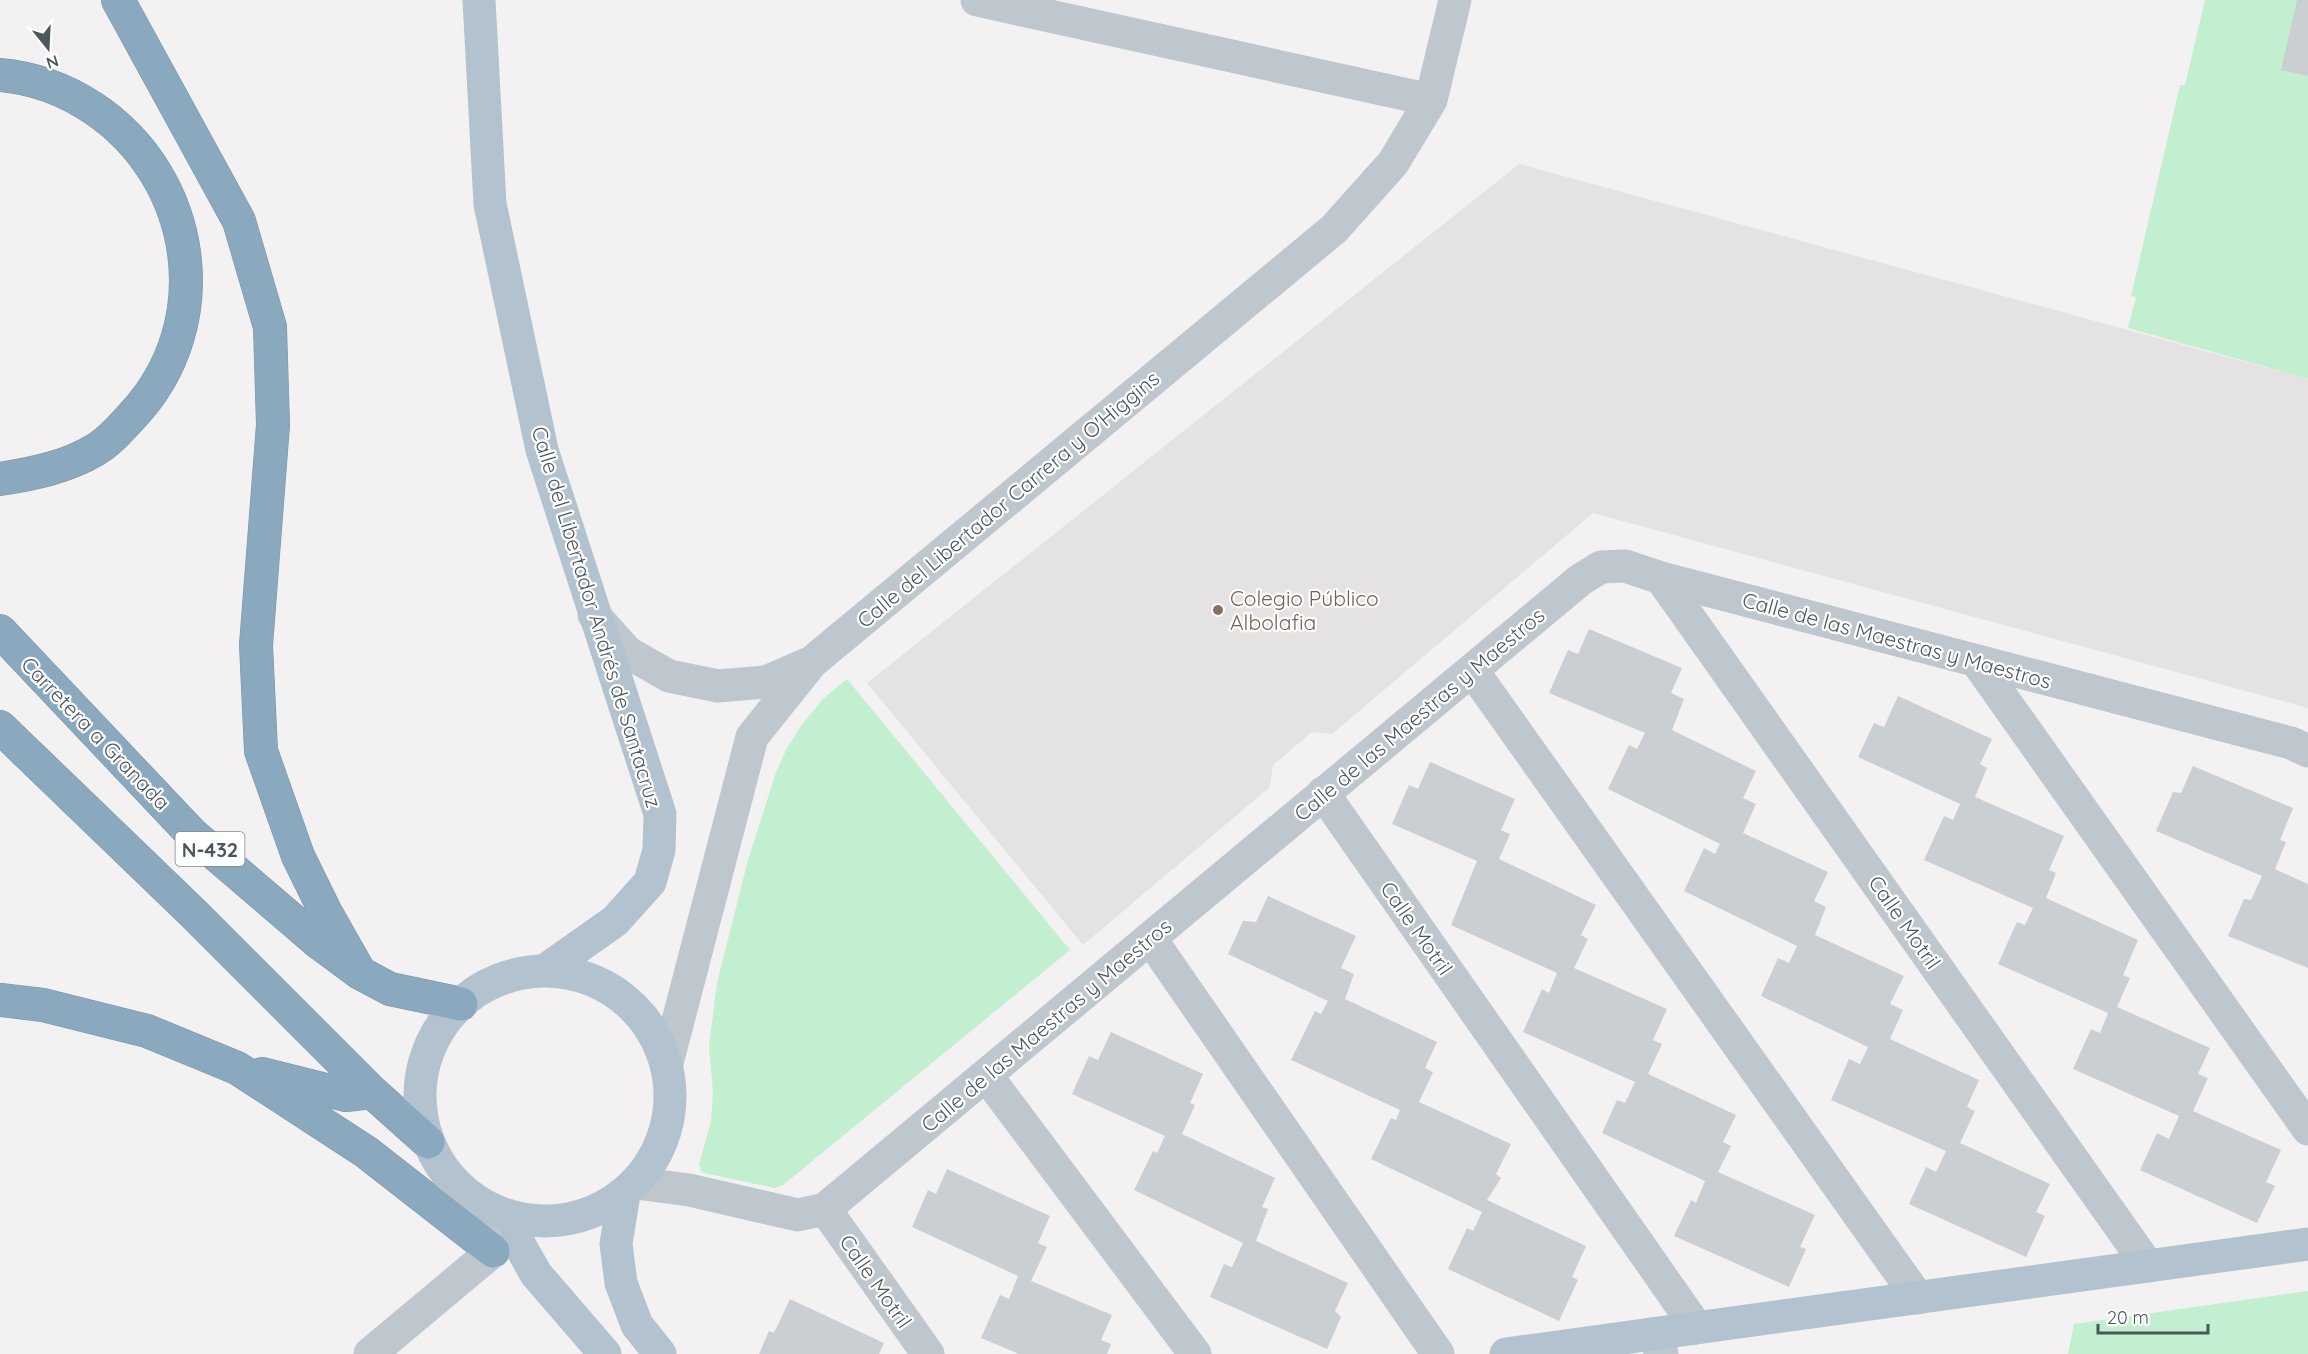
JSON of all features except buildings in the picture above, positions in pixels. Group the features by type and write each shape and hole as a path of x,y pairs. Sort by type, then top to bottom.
{"highway":[{"path":"118,0 239,221 270,327 273,425 256,645 261,751 298,856 326,913 360,973"},
{"path":"0,75 46,83 78,98 105,116 133,141 154,169 171,200 181,234 187,268 178,338 163,373 147,401 96,450 64,464 30,474 0,479"},
{"name":"Carretera a Granada","path":"0,632 192,834 318,942 360,973 390,989 462,1004"},
{"name":"N-432","path":"0,727 193,913 372,1092 428,1142"},
{"path":"0,1000 43,1005 147,1031 237,1068 346,1095 372,1092"},
{"path":"237,1068 366,1152 493,1251"}],"main road":[{"name":"Calle del Libertador Andrés de Santacruz","path":"479,0 490,204 542,450 660,814 659,850 650,882 615,921 544,971"},
{"path":"544,971 577,975 608,987 634,1007 654,1033 667,1063 671,1095 667,1127 655,1157 630,1188 591,1214 553,1221 508,1216 478,1203 458,1186 441,1166 428,1142 422,1118 420,1093 423,1068 431,1044 462,1004 486,986 514,975 544,971"},
{"path":"630,1188 616,1244 621,1283 638,1325 660,1354"},
{"path":"508,1216 519,1244 536,1274 605,1354"},
{"path":"1506,1354 1657,1344 1697,1328 2308,1244"},
{"path":"493,1251 536,1274"}],"street":[{"path":"977,0 1431,100"},
{"name":"Calle del Libertador Carrera y O'Higgins","path":"667,1063 752,737 812,662 1334,229 1393,163 1431,100 1455,0"},
{"name":"Calle de las Maestras y Maestros","path":"630,1188 689,1191 798,1215 825,1209 1580,580 1601,567 1625,566 1661,578 1977,662 2291,743 2308,752"},
{"name":"Calle Motril","path":"1661,578 2148,1266"},
{"path":"594,615 627,652 669,676 718,686 766,682 812,662"},
{"path":"1977,662 2308,1129"},
{"path":"1472,670 1918,1298"},
{"name":"Calle Motril","path":"1323,793 1697,1328"},
{"path":"1150,938 1438,1354"},
{"path":"986,1075 1195,1354"},
{"name":"Calle Motril","path":"825,1209 928,1354"},
{"path":"370,1354 493,1251 508,1216"}],"shaded area":[{"name":"Colegio Público Albolafia","path":"1519,164 2308,379 2308,708 1593,513 1332,734 1312,732 1273,765 1270,787 1083,945 867,683"}],"green space":[{"path":"2205,0 2308,0 2308,379 2128,328 2136,297 2131,296 2180,85 2185,85"},
{"path":"847,679 1070,950 783,1185 775,1188 704,1173 699,1164 711,1122 713,1092 709,1047 717,983 748,860 776,772 787,748 803,723 823,699"},
{"path":"2308,1291 2308,1354 2068,1354 2074,1324"}],"place":[{"name":"Colegio Público Albolafia","path":"1218,610"}]}
